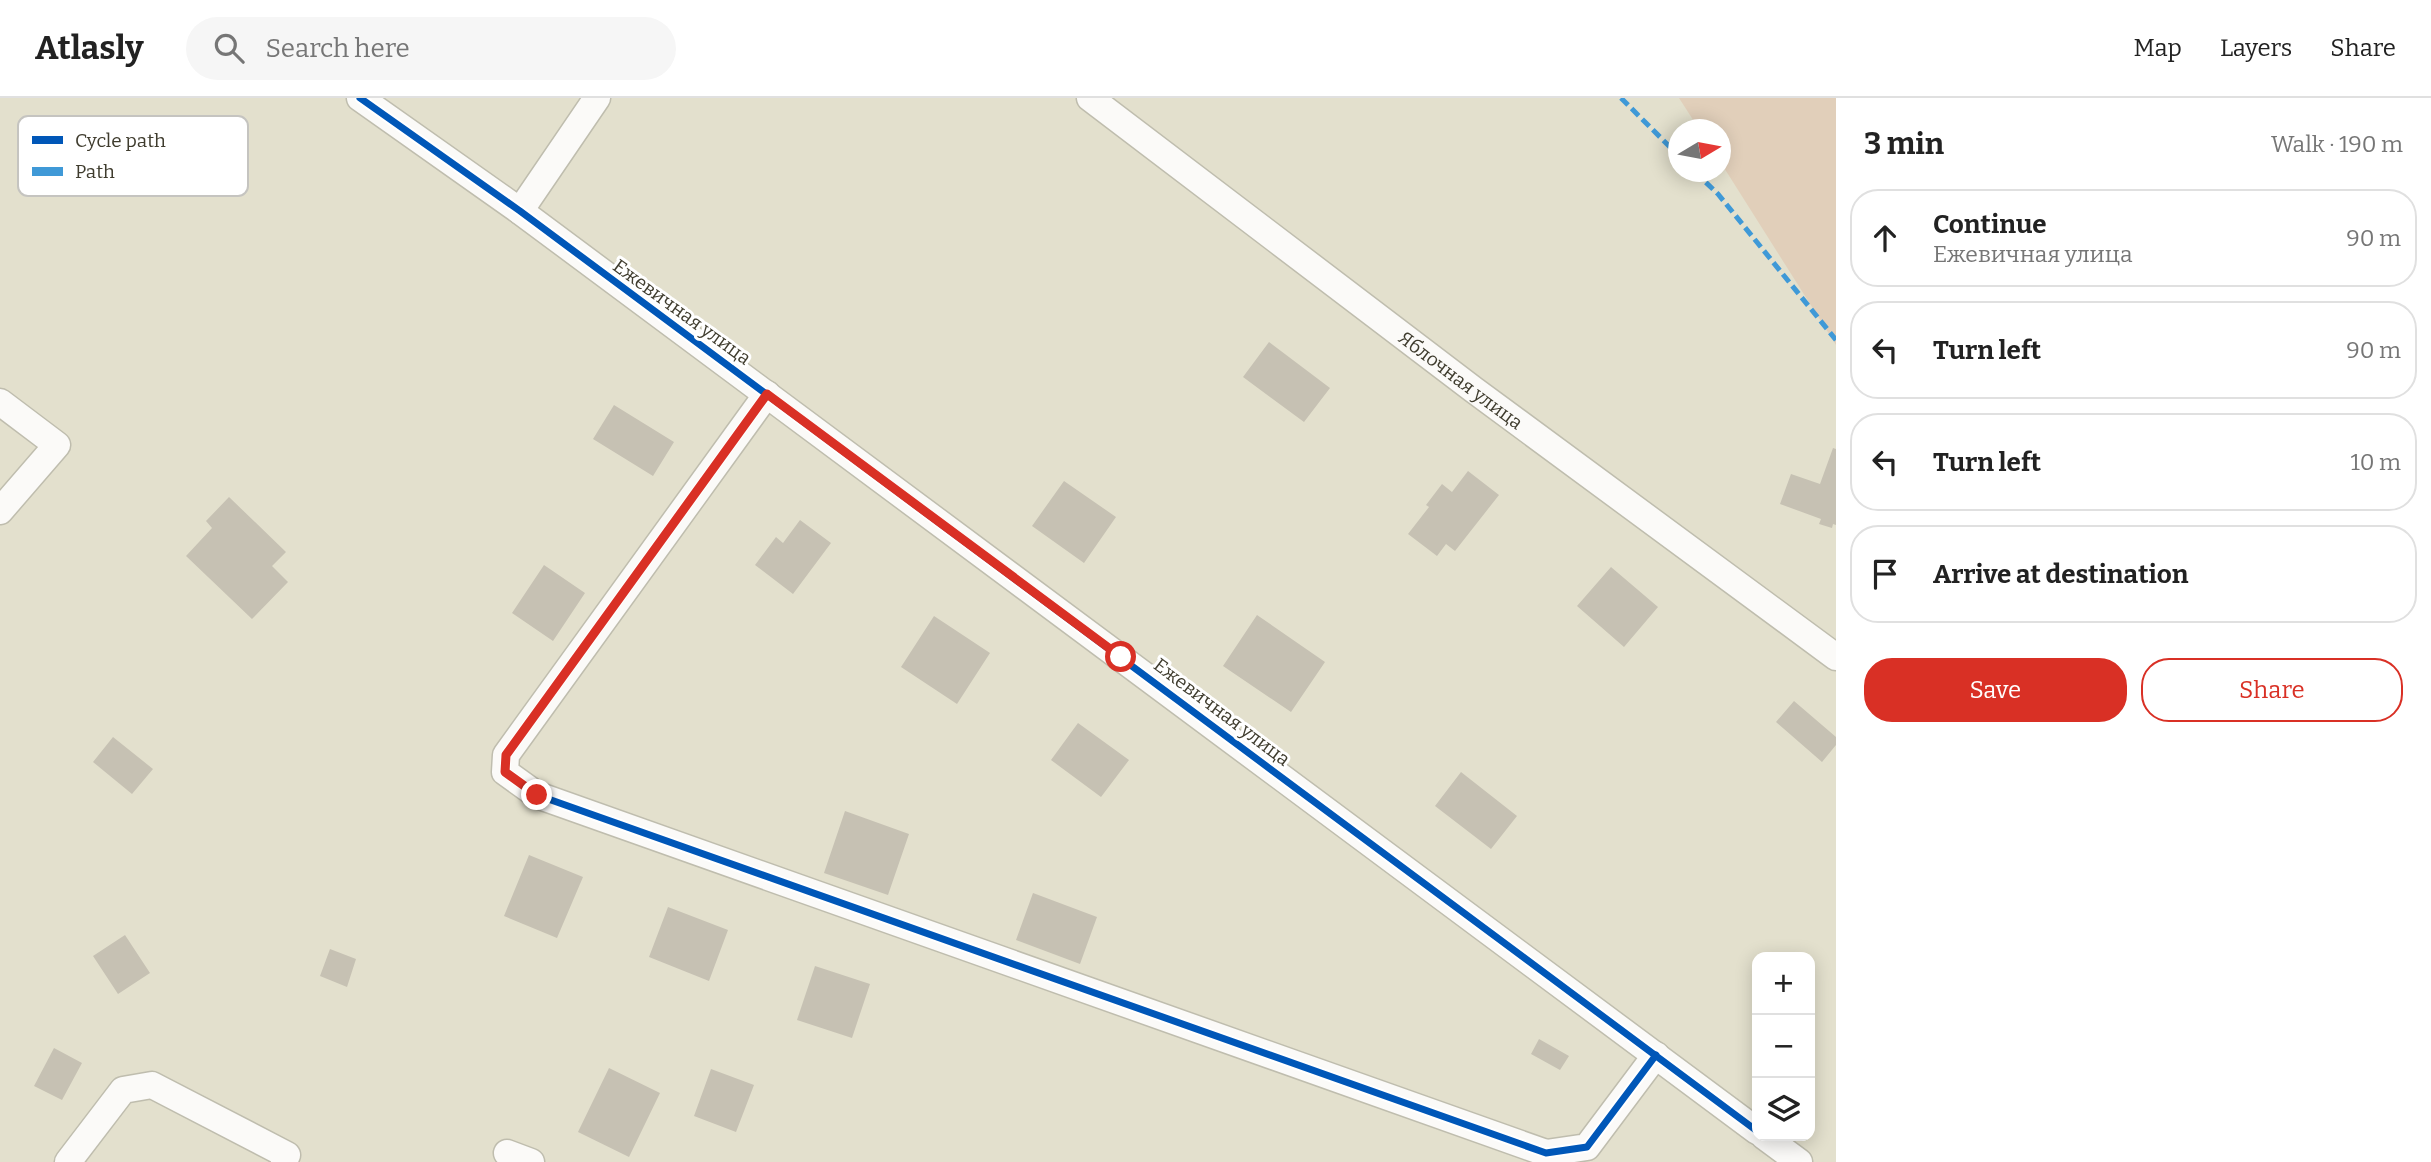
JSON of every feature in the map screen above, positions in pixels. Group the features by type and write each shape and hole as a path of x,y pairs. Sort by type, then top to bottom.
{"street":[{"name":"Ежевичная улица","path":"360,98 520,211 1752,1127"},
{"path":"520,211 597,98"},
{"name":"Яблочная улица","path":"1090,98 1474,390 1836,657"},
{"path":"767,394 506,755 505,772 537,795 1546,1153 1587,1147 1656,1055"},
{"path":"0,402 57,445 0,511"},
{"path":"68,1162 123,1090 152,1085 286,1155 284,1162"},
{"path":"1771,1141 1799,1162"}],"shaded area":[{"path":"1679,98 1836,98 1836,345 1731,179 1731,119 1693,119"}],"building":[{"path":"1269,342 1330,388 1304,422 1243,377"},
{"path":"614,405 674,442 653,476 593,439"},
{"path":"1833,448 1836,449 1836,525 1833,524 1832,528 1819,524 1821,519 1780,504 1791,474 1820,484"},
{"path":"1468,471 1499,495 1455,551 1446,544 1437,556 1408,534 1429,507 1426,505 1442,484 1452,492"},
{"path":"1064,481 1116,517 1084,563 1032,526"},
{"path":"229,497 286,552 272,566 288,582 252,619 186,556 212,528 206,521"},
{"path":"800,520 831,543 793,594 755,565 776,537 783,543"},
{"path":"544,565 585,593 553,641 512,613"},
{"path":"1611,567 1658,607 1624,647 1577,606"},
{"path":"1257,615 1325,662 1291,712 1223,666"},
{"path":"934,616 990,653 957,704 901,667"},
{"path":"1794,701 1836,737 1836,745 1822,762 1776,722"},
{"path":"1078,723 1129,760 1101,797 1051,760"},
{"path":"113,737 153,769 132,794 93,762"},
{"path":"1461,772 1517,816 1491,849 1435,806"},
{"path":"845,811 909,834 888,895 824,873"},
{"path":"529,855 583,877 557,938 504,916"},
{"path":"1033,893 1097,917 1080,964 1016,940"},
{"path":"668,907 728,930 709,981 649,957"},
{"path":"125,935 150,973 118,994 93,956"},
{"path":"330,949 356,959 347,987 320,976"},
{"path":"815,966 870,984 852,1038 797,1020"},
{"path":"1539,1039 1569,1056 1560,1070 1531,1054"},
{"path":"54,1048 82,1063 62,1100 34,1086"},
{"path":"609,1068 660,1093 629,1157 578,1132"},
{"path":"711,1069 754,1085 736,1132 694,1116"}],"marked path":[{"path":"1621,98 1668,145"},
{"path":"1705,182 1836,340"}],"cycle path":[{"path":"360,98 520,211 1752,1127"},
{"path":"767,394 506,755 505,772 537,795 1546,1153 1587,1147 1656,1055"}],"route":[{"path":"537,795 505,772 506,755 767,394 1121,657"}]}
